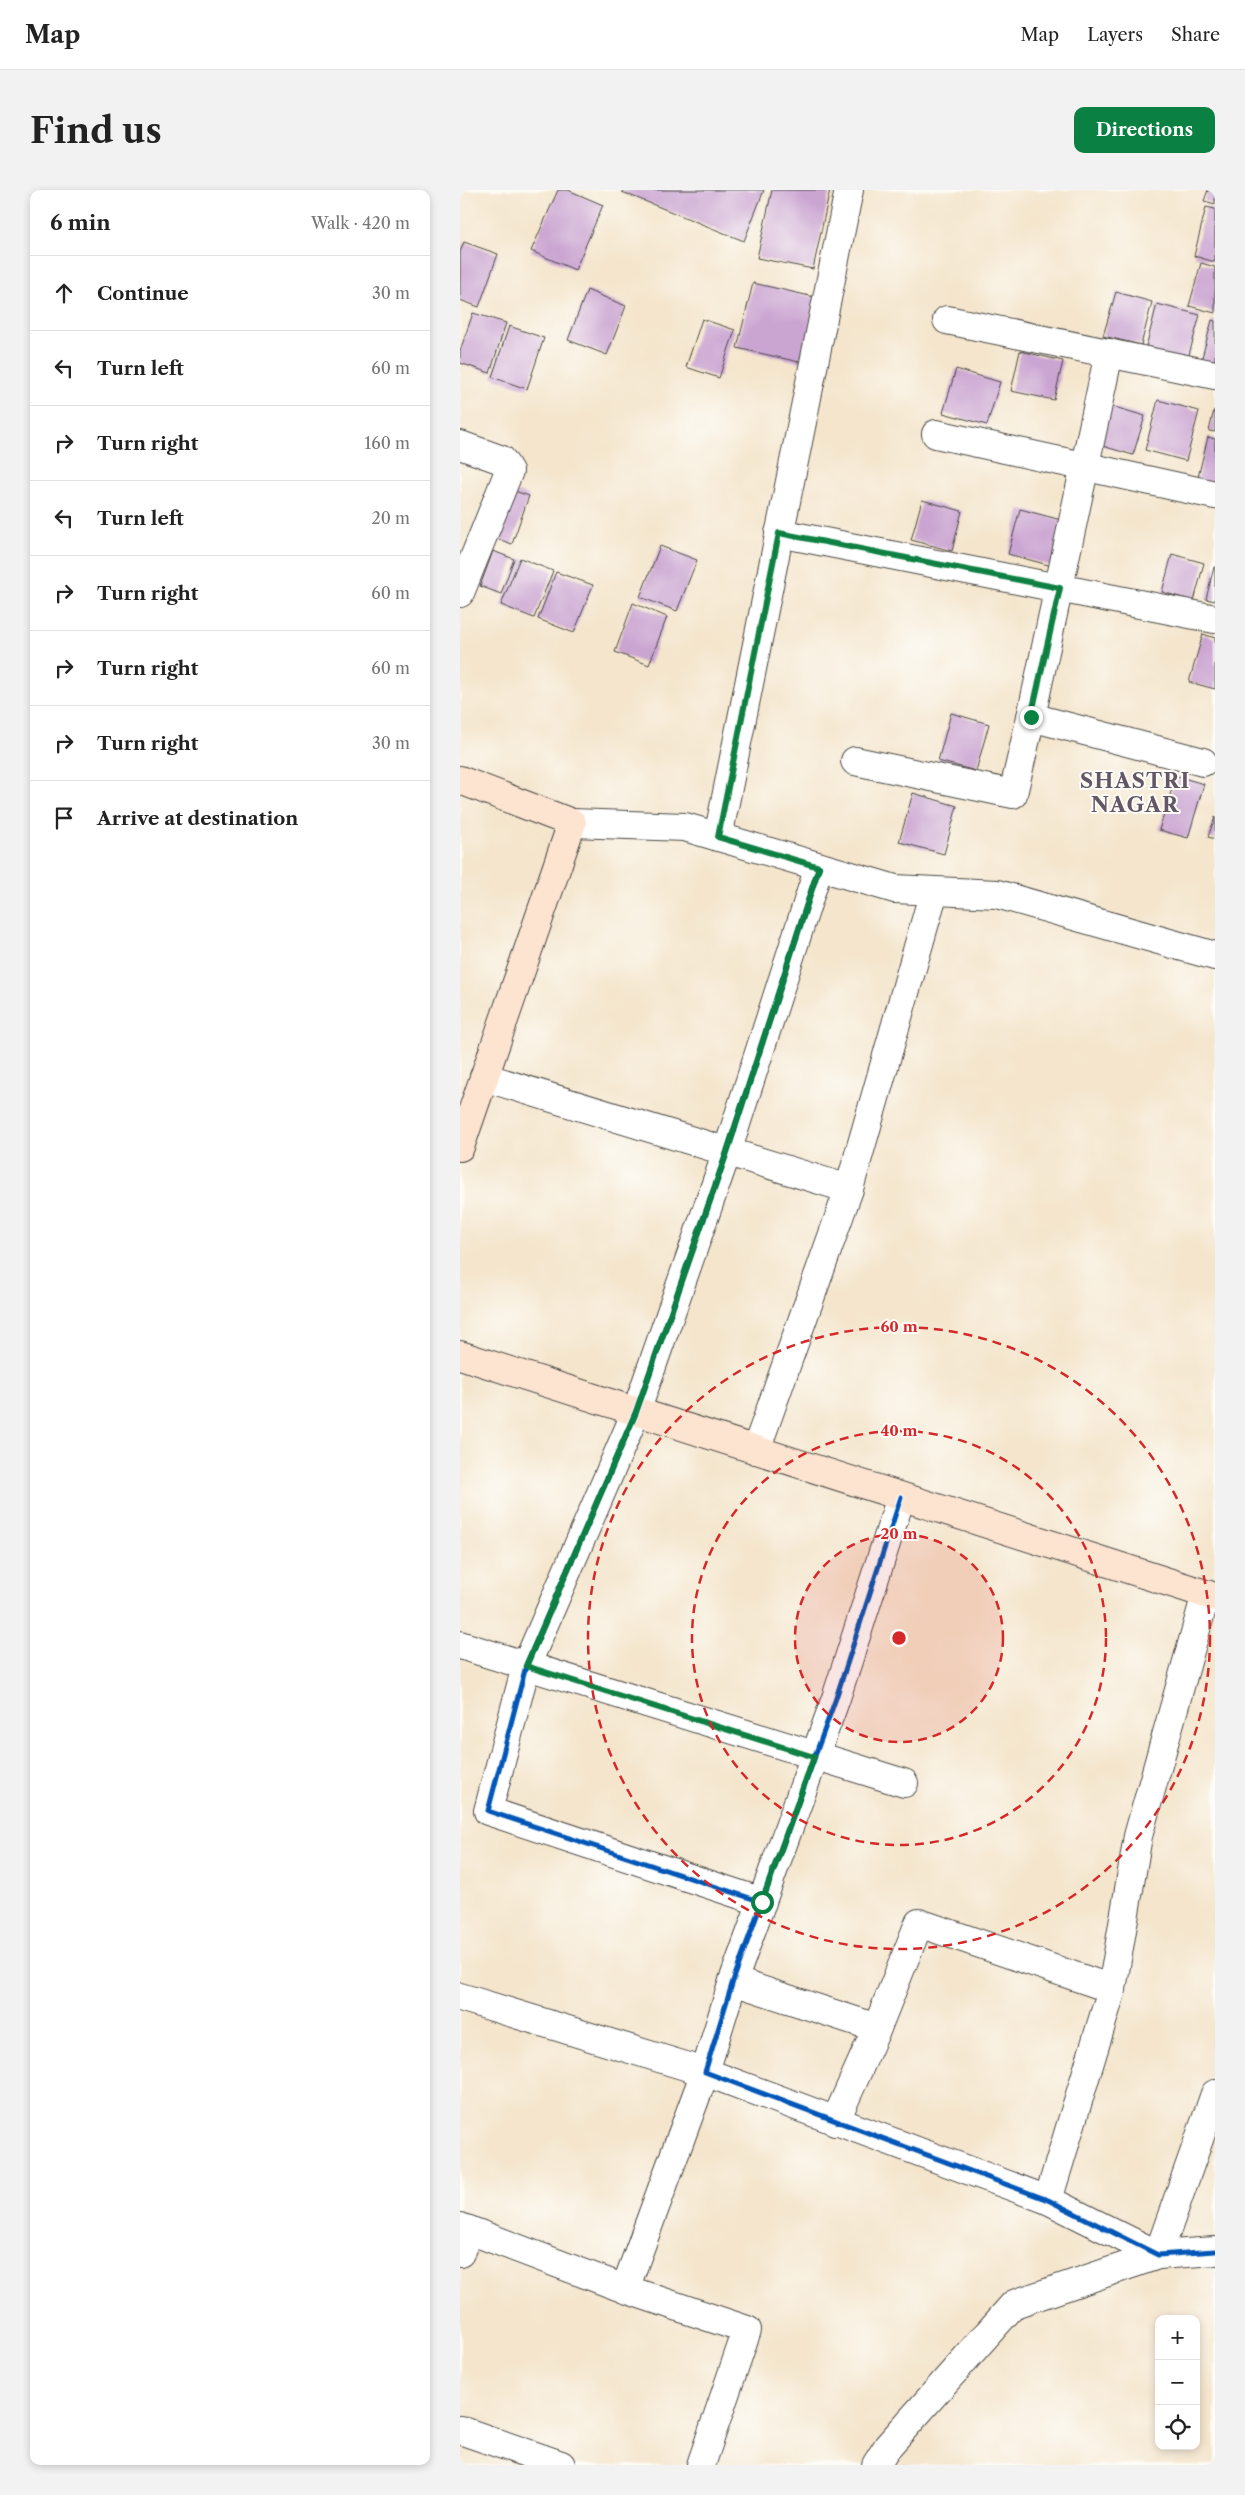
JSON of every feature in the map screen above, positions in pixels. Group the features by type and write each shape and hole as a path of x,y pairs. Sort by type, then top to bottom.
{"street":[{"path":"718,837 849,190"},
{"path":"948,320 1215,375"},
{"path":"855,761 1013,794 1060,588 1109,353"},
{"path":"936,434 1085,465 1215,495"},
{"path":"460,445 502,460 509,471 460,593"},
{"path":"779,533 1215,619"},
{"path":"1031,717 1203,762"},
{"path":"460,780 572,823 684,827 895,889 997,894 1215,956"},
{"path":"460,1147 572,823"},
{"path":"762,1902 488,1811 526,1666 636,1412 727,1152 819,867"},
{"path":"756,1450 849,1189 934,891"},
{"path":"484,1077 849,1189"},
{"path":"460,1355 1211,1596 1138,1836 1112,1989 1048,2200"},
{"path":"626,2289 705,2072 734,1981 836,1698 901,1497"},
{"path":"460,1645 814,1757 904,1783"},
{"path":"835,2122 877,2028 919,1923 1112,1989"},
{"path":"734,1981 877,2028"},
{"path":"460,1997 705,2072 1048,2200 1158,2255"},
{"path":"1158,2255 1215,2094"},
{"path":"463,2237 747,2330 702,2465"},
{"path":"876,2465 888,2446 1014,2304 1158,2255 1215,2251"},
{"path":"460,2430 561,2465"}],"building":[{"path":"558,190 568,190 603,205 575,270 531,251"},
{"path":"623,190 764,190 744,241 622,192"},
{"path":"772,190 830,190 813,269 757,258"},
{"path":"1208,190 1215,190 1215,204 1204,201"},
{"path":"1206,207 1215,209 1215,262 1194,256"},
{"path":"464,242 498,254 479,307 460,300 460,252"},
{"path":"1201,263 1215,267 1215,313 1189,306"},
{"path":"753,283 823,299 808,364 737,348"},
{"path":"587,290 626,306 607,355 568,340"},
{"path":"1116,292 1152,302 1141,345 1103,336"},
{"path":"1157,304 1200,315 1187,362 1145,351"},
{"path":"473,313 506,323 490,373 460,363 460,351"},
{"path":"702,319 735,330 719,378 686,367"},
{"path":"1212,320 1215,321 1215,369 1200,365"},
{"path":"509,326 544,338 527,389 492,377"},
{"path":"1020,351 1063,361 1054,400 1011,391"},
{"path":"956,369 1000,382 987,425 943,413"},
{"path":"1158,400 1199,411 1186,461 1145,450"},
{"path":"1111,406 1145,416 1133,455 1099,445"},
{"path":"1215,410 1215,432 1209,431"},
{"path":"1208,437 1215,439 1215,485 1197,481"},
{"path":"512,490 529,496 512,544 495,538"},
{"path":"922,500 962,511 952,551 911,540"},
{"path":"1020,509 1065,521 1052,566 1008,554"},
{"path":"660,546 697,560 677,611 640,597"},
{"path":"493,551 514,559 501,594 480,586"},
{"path":"1172,554 1204,563 1194,601 1162,592"},
{"path":"520,558 553,571 534,618 501,605"},
{"path":"1215,567 1215,601 1206,599"},
{"path":"556,572 593,585 574,633 538,619"},
{"path":"633,603 667,617 649,665 615,652"},
{"path":"1203,634 1215,638 1215,689 1189,682"},
{"path":"951,713 989,724 976,771 938,761"},
{"path":"1176,776 1204,784 1188,838 1159,830"},
{"path":"913,793 957,806 944,854 899,842"},
{"path":"1215,817 1215,839 1208,837"}],"cycle path":[{"path":"762,1902 488,1811 526,1666 636,1412 727,1152 819,867"},
{"path":"901,1497 836,1698 733,1981 705,2072 1048,2200 1158,2255 1215,2251"}],"district":[{"name":"SHASTRI NAGAR","path":"1135,793"}],"route":[{"path":"762,1902 814,1757 526,1666 636,1412 727,1152 819,867 718,837 779,533 1060,588 1031,717"}]}
